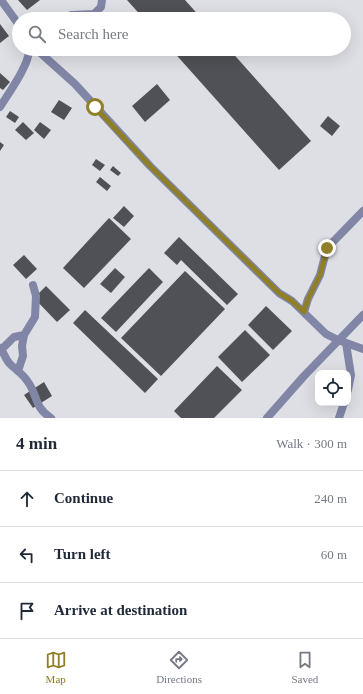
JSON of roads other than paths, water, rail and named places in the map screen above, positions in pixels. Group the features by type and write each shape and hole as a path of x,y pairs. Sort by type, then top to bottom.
{"street":[{"path":"1,0 12,15"},
{"path":"96,12 101,7 102,0"},
{"path":"0,107 23,71 29,56"},
{"path":"44,56 75,84 150,166 279,293 292,301 326,334 363,350"},
{"path":"304,312 308,299 320,275 327,248 363,211"},
{"path":"18,371 23,356 22,346 24,334 35,317 36,296 33,285"},
{"path":"268,418 304,376 363,315"},
{"path":"24,334 14,337 1,348 5,357 31,387 38,405 51,418"},
{"path":"346,343 350,370"},
{"path":"338,418 343,406"}]}
